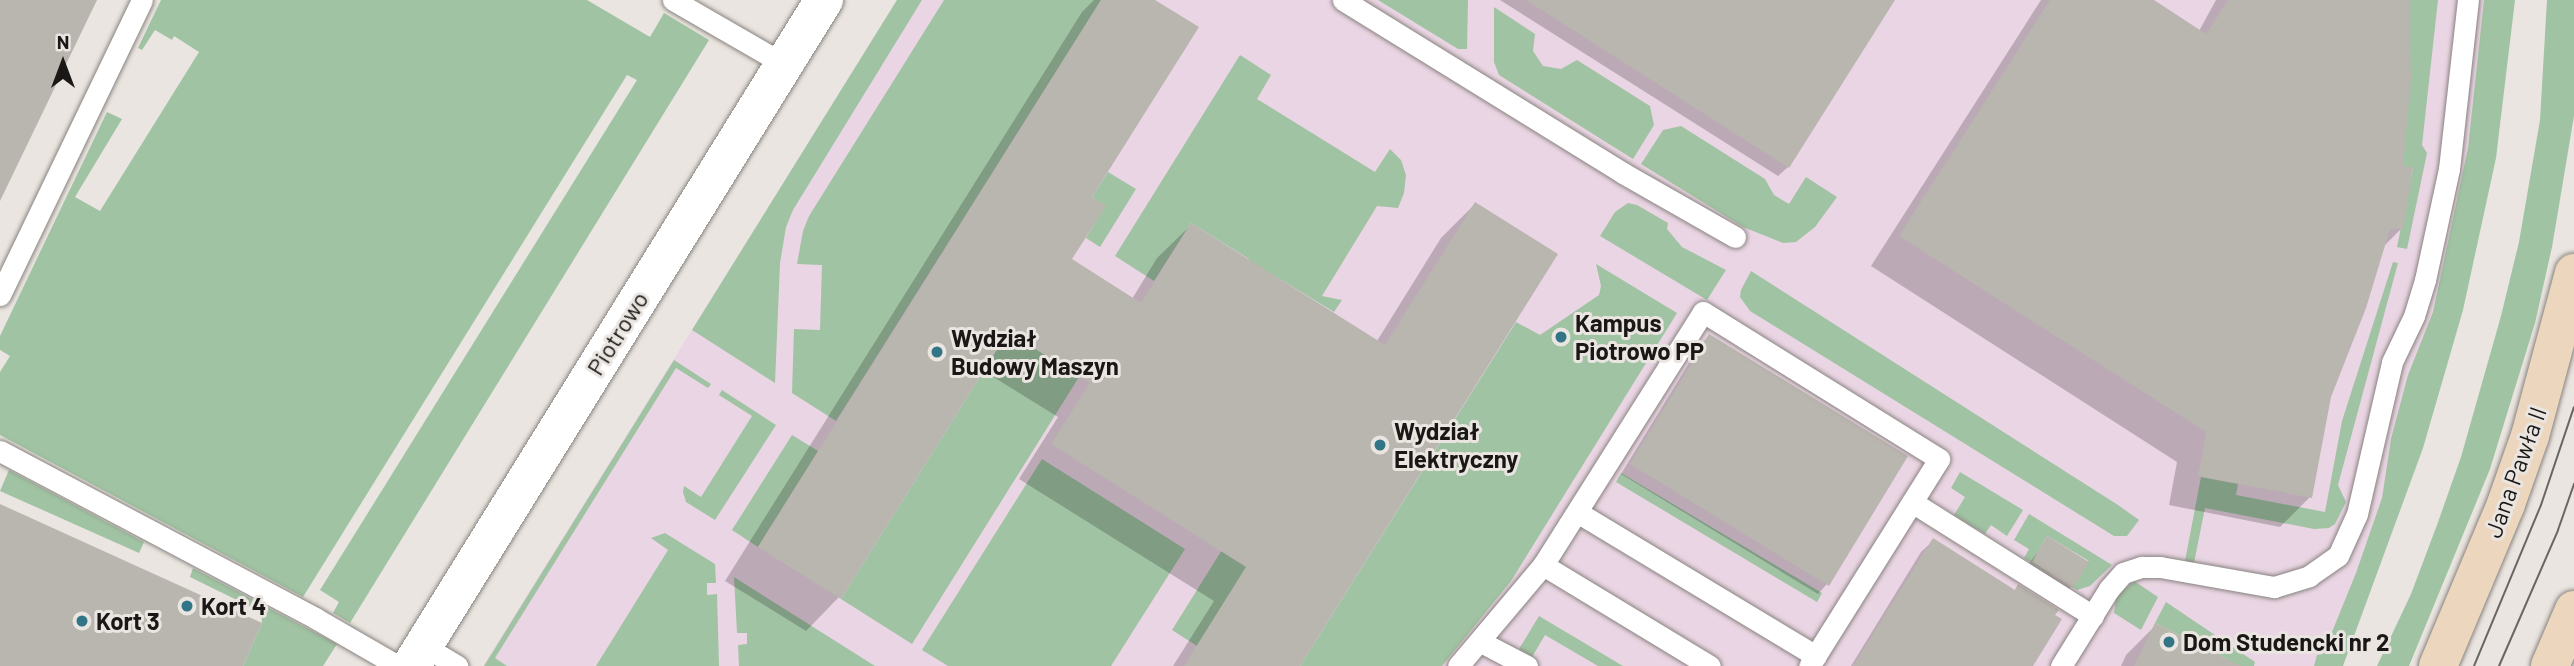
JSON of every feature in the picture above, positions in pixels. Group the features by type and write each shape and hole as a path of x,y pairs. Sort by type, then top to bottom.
{"main road":[{"name":"Jana Pawła II","path":"2438,666 2501,515 2530,436 2574,273"},
{"path":"2550,666 2574,610"}],"street":[{"name":"Piotrowo","path":"411,659 824,0"}],"lane":[{"path":"0,295 142,0"},
{"path":"673,0 783,64"},
{"path":"1343,0 1623,173 1735,237"},
{"path":"2061,666 2123,573 2132,569 2160,567 2274,587 2309,576 2338,556 2357,514 2392,362 2414,316 2425,280 2449,169 2468,0"},
{"path":"1458,666 1481,642 1543,565 1703,312 1939,459 1812,661 1577,512"},
{"path":"0,451 327,624 411,659 457,666"},
{"path":"1912,502 2093,616"},
{"path":"1543,565 1710,666"},
{"path":"1481,642 1527,666"}],"shaded area":[{"name":"Kampus Piotrowo PP","path":"897,0 2488,0 2468,168 2387,503 2326,666 483,666"}],"green space":[{"path":"161,0 587,0 650,37 664,13 709,40 350,623 333,613 339,602 320,590 637,80 627,75 303,597 0,435 0,372 10,356 0,350 0,336 107,112 122,119 75,197 100,211 199,52 174,36 172,40 155,30 142,50 138,48"},
{"path":"897,0 922,0 793,210 786,227 780,263 775,383 692,330"},
{"path":"944,0 1101,0 836,421 792,393 794,329 820,330 822,265 797,264 803,231 809,216"},
{"path":"1378,0 1468,0 1467,49 1458,49"},
{"path":"2409,0 2438,0 2422,145 2427,153 2407,249 2397,247 2413,168 2403,166"},
{"path":"2484,0 2515,0 2496,158 2463,310 2423,448 2343,666 2314,666 2317,655 2323,654 2356,573 2382,498 2391,439 2408,375 2433,312 2468,148"},
{"path":"2547,0 2574,0 2574,116 2552,247 2535,323 2490,469 2409,666 2377,666 2411,594 2437,525 2461,457 2501,316 2519,242 2540,120"},
{"path":"1494,7 1535,34 1533,51 1543,66 1561,69 1577,60 1650,106 1654,125 1633,159 1499,75 1494,62"},
{"path":"1240,55 1271,75 1257,99 1375,172 1390,149 1401,160 1406,175 1404,193 1398,208 1377,206 1322,296 1342,300 1334,312 1275,276 1236,339 1210,323 1249,259 1191,223 1154,281 1115,256"},
{"path":"1681,126 1765,179 1774,195 1789,204 1806,177 1837,197 1815,227 1796,242 1783,243 1743,227 1641,164 1663,130"},
{"path":"1108,172 1136,189 1100,247 1086,238 1105,206 1092,197"},
{"path":"1628,203 1637,205 1668,223 1667,229 1682,247 1726,270 1707,300 1600,236 1615,212"},
{"path":"2393,262 2398,263 2338,485 2346,502 2335,524 2329,528 2314,529 2205,508 2194,563 2185,561 2201,477 2238,484 2236,495 2325,512 2342,421"},
{"path":"1596,264 1677,313 1511,581 1442,666 1300,666 1516,322 1540,335 1599,295 1601,286"},
{"path":"1751,271 2139,520 2127,536 2114,536 1750,311 1740,297"},
{"path":"1038,284 1036,349 1079,377 912,644 841,599"},
{"path":"674,360 711,384 708,388 676,368 495,658 507,666 484,666"},
{"path":"722,390 776,425 715,520 686,502 683,492 684,486 701,497 752,416 719,395"},
{"path":"792,435 818,451 758,547 732,530"},
{"path":"1290,441 1315,457 1197,646 1172,630"},
{"path":"1042,459 1185,549 1111,666 948,666 922,650"},
{"path":"9,470 144,542 139,553 0,491"},
{"path":"1960,472 2023,510 2007,536 1991,525 1985,534 1954,515 1965,497 1951,488"},
{"path":"1621,473 1822,593 1817,602 1616,482"},
{"path":"2029,514 2112,565 2090,586 2077,590 2058,579 2062,571 2089,561 2047,536 2036,555 2055,566 2050,574 2024,558 2029,549 2014,540"},
{"path":"665,533 715,564 716,583 707,583 707,595 717,594 719,666 596,666 668,550 651,538"},
{"path":"193,568 337,644 323,666 243,666 262,623 261,612 190,577"},
{"path":"734,577 875,666 739,666 738,645 747,644 747,633 737,633"},
{"path":"2134,581 2158,597 2141,630 2114,613 2116,597"},
{"path":"2166,602 2255,662 2254,666 2227,666 2229,660 2155,623"},
{"path":"1539,616 1623,666 1598,666 1545,635 1532,657 1519,649"}],"building":[{"path":"0,0 97,0 0,201"},
{"path":"1101,0 1155,0 1199,27 1092,197 1106,206 1072,259 1141,303 1191,223 1385,345 1475,202 1558,254 1300,666 1184,666 1246,567 1051,444 1090,383 1008,332 841,599 758,547"},
{"path":"1526,0 1895,0 1789,168"},
{"path":"2050,0 2154,0 2206,34 2228,0 2409,0 2411,79 2403,166 2413,167 2403,229 2390,229 2366,308 2331,397 2312,498 2198,476 2206,432 1899,236"},
{"path":"1709,334 1908,456 1829,586 1630,464"},
{"path":"0,504 262,623 243,666 0,666"},
{"path":"2047,536 2089,562 2073,588 2032,562"},
{"path":"1933,538 2015,590 2018,584 2059,610 2055,615 2062,619 2033,666 1853,666"},
{"name":"Dom Studencki nr 2","path":"2155,623 2241,666 2134,666"}],"tram line":[{"path":"2474,666 2541,505 2574,407"},
{"path":"2499,666 2558,530 2574,484"}],"place":[{"name":"Kampus Piotrowo PP","path":"1561,337"},
{"name":"Wydział Budowy Maszyn","path":"937,352"},
{"name":"Wydział Elektryczny","path":"1380,445"},
{"name":"Kort 4","path":"187,606"},
{"name":"Kort 3","path":"82,621"},
{"name":"Dom Studencki nr 2","path":"2169,642"}]}
